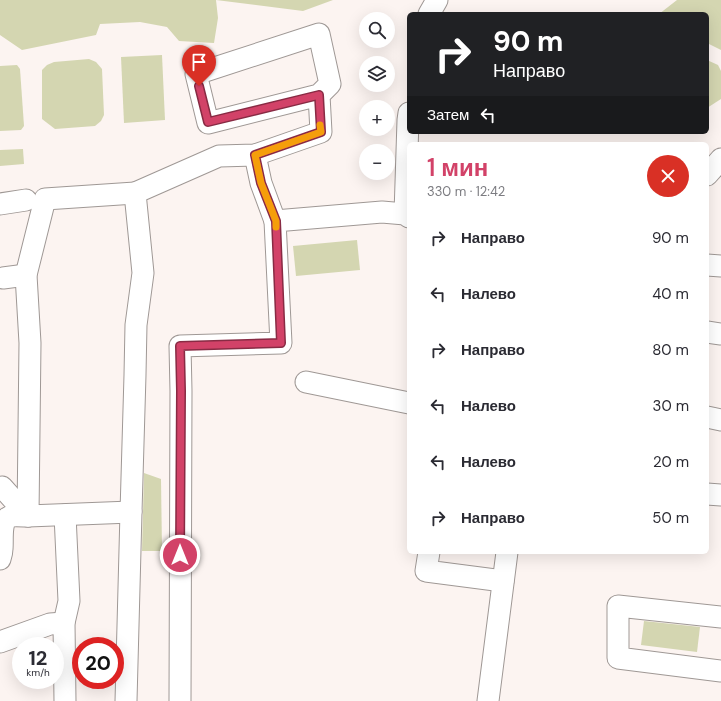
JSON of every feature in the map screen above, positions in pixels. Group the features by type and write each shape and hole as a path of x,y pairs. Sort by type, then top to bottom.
{"lane":[{"path":"430,12 436,0"},
{"path":"28,516 30,343 26,275 45,199 135,193 219,156 255,155 321,132 319,95 330,84 319,34 196,74 208,122 319,95"},
{"path":"180,701 180,346 281,343 276,221 261,183 255,155"},
{"path":"709,173 721,159"},
{"path":"126,701 136,375 136,325 143,273 135,193"},
{"path":"0,204 26,200"},
{"path":"276,221 382,212 407,216"},
{"path":"709,265 721,266"},
{"path":"3,278 26,275"},
{"path":"709,332 721,334"},
{"path":"306,382 407,402"},
{"path":"709,417 721,420"},
{"path":"2,487 28,516"},
{"path":"709,494 721,495"},
{"path":"0,559 2,549 1,528 5,520 9,517 131,512"},
{"path":"65,515 68,601 64,623 65,701"},
{"path":"429,554 426,571 503,581"},
{"path":"488,701 507,554"},
{"path":"721,617 618,606 618,658 721,671"},
{"path":"0,642 50,624 64,623"}],"green space":[{"path":"0,0 216,0 218,18 214,43 179,41 167,27 140,22 100,24 96,35 22,50 0,35"},
{"path":"216,0 333,0 303,11"},
{"path":"677,0 721,0 721,50 709,44 709,12 662,12"},
{"path":"162,55 165,120 124,123 121,57"},
{"path":"89,59 96,62 102,69 104,115 101,121 95,126 55,129 42,119 42,70 47,65 54,62"},
{"path":"709,61 718,65 721,71 721,99 709,107"},
{"path":"17,65 20,69 24,126 21,130 0,131 0,66"},
{"path":"23,149 24,164 0,166 0,150"},
{"path":"357,240 360,270 296,276 293,246"},
{"path":"144,473 161,479 162,551 142,551"},
{"path":"644,621 700,627 697,652 641,645"}],"slow traffic":[{"path":"276,227 276,221 261,183 255,155 321,132 320,125"}],"route":[{"path":"180,555 180,346 281,343 276,221 261,183 255,155 321,132 319,95 208,122 199,86"}]}
